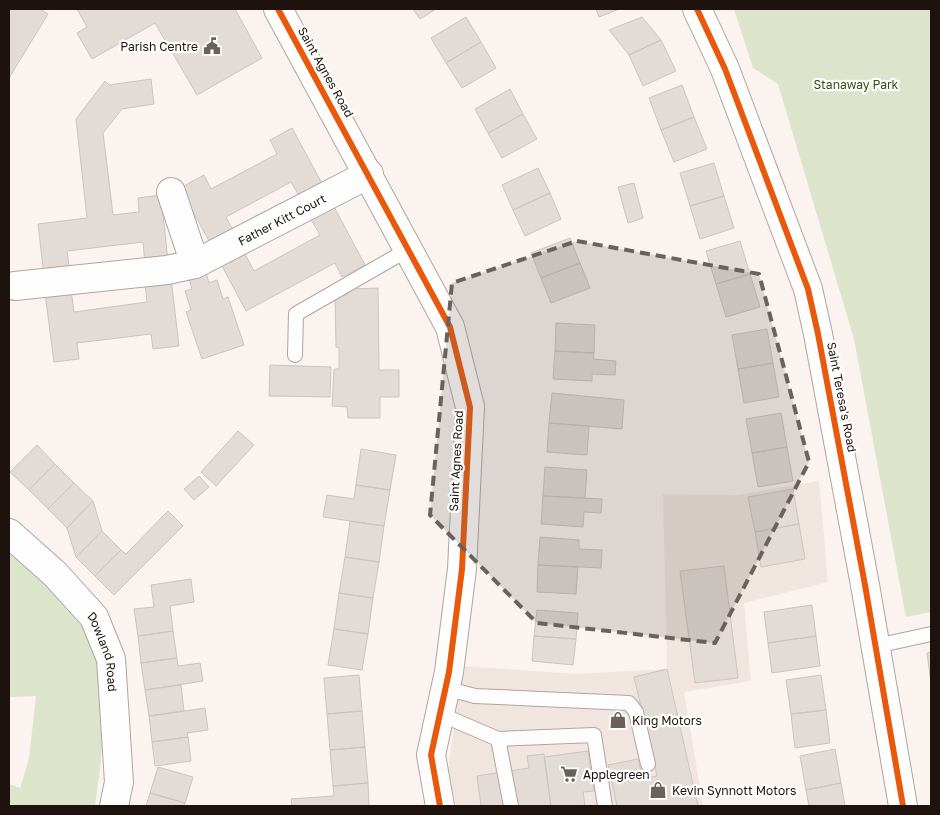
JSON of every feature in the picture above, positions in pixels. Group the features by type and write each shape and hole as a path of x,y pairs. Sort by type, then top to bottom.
{"street":[{"name":"Saint Agnes Road","path":"278,9 369,174 450,327 470,407 462,569 443,701 431,754 440,806"},
{"name":"Saint Teresa's Road","path":"697,9 726,69 808,289 876,646 902,806"},
{"name":"Father Kitt Court","path":"15,286 147,272 195,264 369,174"},
{"path":"171,192 195,264"},
{"name":"Dowland Road","path":"9,533 55,574 94,617 111,659 120,782 114,806"}],"lane":[{"path":"295,355 296,314 409,249"},
{"path":"876,646 931,634"},
{"path":"443,701 475,696 629,703 636,712 648,764"},
{"path":"443,701 498,739 594,735 605,806"},
{"path":"498,739 511,806"}],"highlighted area":[{"path":"577,241 759,274 809,462 715,643 537,623 430,515 452,283"}],"shaded area":[{"path":"819,481 828,582 744,603 751,681 684,692 703,806 456,806 448,771 462,666 576,674 667,669 663,494 738,495"}],"green space":[{"name":"Stanaway Park","path":"734,9 931,9 931,612 906,617 854,339 778,84 753,68"},
{"path":"9,544 72,606 86,628 95,651 101,677 103,729 95,806 9,806 9,784 20,788 29,759 36,696 10,697 9,692"}],"building":[{"path":"9,9 40,9 48,14 9,78"},
{"name":"Parish Centre","path":"77,9 235,9 262,58 197,95 155,23 92,59 77,33 87,27"},
{"path":"413,9 436,9 420,19"},
{"path":"596,9 619,9 599,17"},
{"path":"466,17 481,42 446,63 431,38"},
{"path":"642,17 661,40 629,55 609,30"},
{"path":"661,40 676,71 643,86 629,55"},
{"path":"481,42 496,68 462,88 446,63"},
{"path":"151,79 154,104 122,109 103,133 113,215 139,212 138,198 161,195 168,261 145,264 143,242 67,251 70,273 44,276 38,224 87,218 76,119 105,81 109,85"},
{"path":"682,85 694,117 661,130 649,98"},
{"path":"510,89 523,114 488,133 475,109"},
{"path":"523,114 537,139 502,158 488,133"},
{"path":"694,117 707,149 674,162 661,130"},
{"path":"292,128 325,189 302,201 291,182 226,217 236,236 213,248 180,188 204,175 211,189 277,154 270,140"},
{"path":"714,163 724,196 690,206 680,173"},
{"path":"538,168 550,193 513,210 502,185"},
{"path":"634,183 643,218 628,223 618,187"},
{"path":"550,193 561,219 525,236 513,210"},
{"path":"724,196 734,228 700,239 690,206"},
{"path":"332,203 365,265 342,277 335,263 246,311 221,264 244,252 254,271 320,235 309,216"},
{"path":"570,238 580,263 541,278 531,253"},
{"path":"740,241 750,274 716,284 706,251"},
{"path":"580,263 590,288 551,303 541,278"},
{"path":"206,273 209,283 217,280 223,299 228,297 244,345 202,359 186,312 191,310 185,291 192,289 189,279"},
{"path":"750,274 760,307 726,317 716,284"},
{"path":"171,278 179,346 153,349 151,334 77,343 79,359 54,362 45,293 71,290 74,312 147,302 145,281"},
{"path":"378,288 379,370 399,370 399,397 380,397 380,418 348,418 347,407 332,406 334,369 339,369 339,348 336,347 335,295 347,295 349,289"},
{"path":"556,323 595,325 594,353 555,351"},
{"path":"767,329 773,363 738,369 732,335"},
{"path":"555,351 594,353 593,359 616,361 615,375 592,374 592,381 553,379"},
{"path":"773,363 779,397 744,403 738,369"},
{"path":"270,365 331,367 330,397 269,396"},
{"path":"552,393 624,400 622,429 549,423"},
{"path":"781,413 787,447 752,453 746,419"},
{"path":"549,423 589,426 587,455 547,452"},
{"path":"238,431 254,445 216,486 201,472"},
{"path":"37,445 55,464 29,490 10,472"},
{"path":"787,447 793,481 758,487 752,453"},
{"path":"361,449 396,455 390,490 356,485"},
{"path":"55,464 74,483 48,509 29,490"},
{"path":"545,467 587,470 585,498 543,496"},
{"path":"199,476 209,487 194,500 184,489"},
{"path":"74,483 93,501 67,528 48,509"},
{"path":"356,485 390,490 384,526 323,517 327,495 354,499"},
{"path":"793,489 799,524 755,532 748,497"},
{"path":"543,496 602,499 601,513 584,512 583,527 541,524"},
{"path":"93,501 102,531 76,557 67,528"},
{"path":"168,511 183,526 114,595 95,576 121,550 126,554"},
{"path":"350,521 384,526 379,562 345,557"},
{"path":"799,524 805,559 761,567 755,532"},
{"path":"102,531 121,550 95,576 76,557"},
{"path":"540,537 579,540 579,549 602,550 601,568 538,565"},
{"path":"345,557 379,562 373,598 339,593"},
{"path":"538,565 578,567 576,594 537,592"},
{"path":"724,566 738,678 695,683 680,571"},
{"path":"191,579 194,602 170,606 173,631 138,636 134,609 154,607 151,585"},
{"path":"339,593 373,598 368,634 334,629"},
{"path":"812,605 816,636 768,643 764,612"},
{"path":"537,610 578,613 576,639 534,636"},
{"path":"334,629 368,634 362,670 328,665"},
{"path":"173,631 177,658 141,663 138,636"},
{"path":"534,636 576,639 573,665 532,661"},
{"path":"816,636 820,666 772,673 768,643"},
{"path":"931,652 931,683 927,653"},
{"path":"177,658 178,666 200,663 203,681 145,690 141,663"},
{"path":"667,669 698,806 617,806 608,765 638,759 643,779 657,776 634,677"},
{"path":"359,675 362,711 327,714 324,678"},
{"path":"821,675 826,710 791,714 786,680"},
{"path":"181,685 184,711 149,716 145,690"},
{"path":"205,708 208,730 187,733 188,737 152,742 149,716"},
{"path":"826,710 830,743 795,748 791,714"},
{"path":"362,711 365,747 330,750 327,714"},
{"path":"188,737 191,761 155,766 152,742"},
{"path":"365,747 368,783 333,786 330,750"},
{"path":"835,749 841,783 806,790 800,756"},
{"name":"Applegreen","path":"588,751 594,791 583,792 585,806 551,806 544,757"},
{"name":"Applegreen","path":"544,754 551,806 481,806 477,776 529,768 527,756"},
{"path":"158,767 193,777 185,803 150,793"},
{"path":"368,783 369,806 292,806 291,799 334,796 333,786"},
{"path":"841,783 845,806 809,806 806,790"},
{"path":"150,793 185,803 184,806 146,806"}],"cycle path":[{"path":"278,9 450,327 470,407 462,569 449,672 431,755 440,806"},
{"path":"697,9 725,69 808,289 865,585 903,806"}],"place":[{"name":"Parish Centre","path":"212,46"},
{"name":"King Motors","path":"618,720"},
{"name":"Applegreen","path":"569,774"},
{"name":"Kevin Synnott Motors","path":"658,790"}]}
